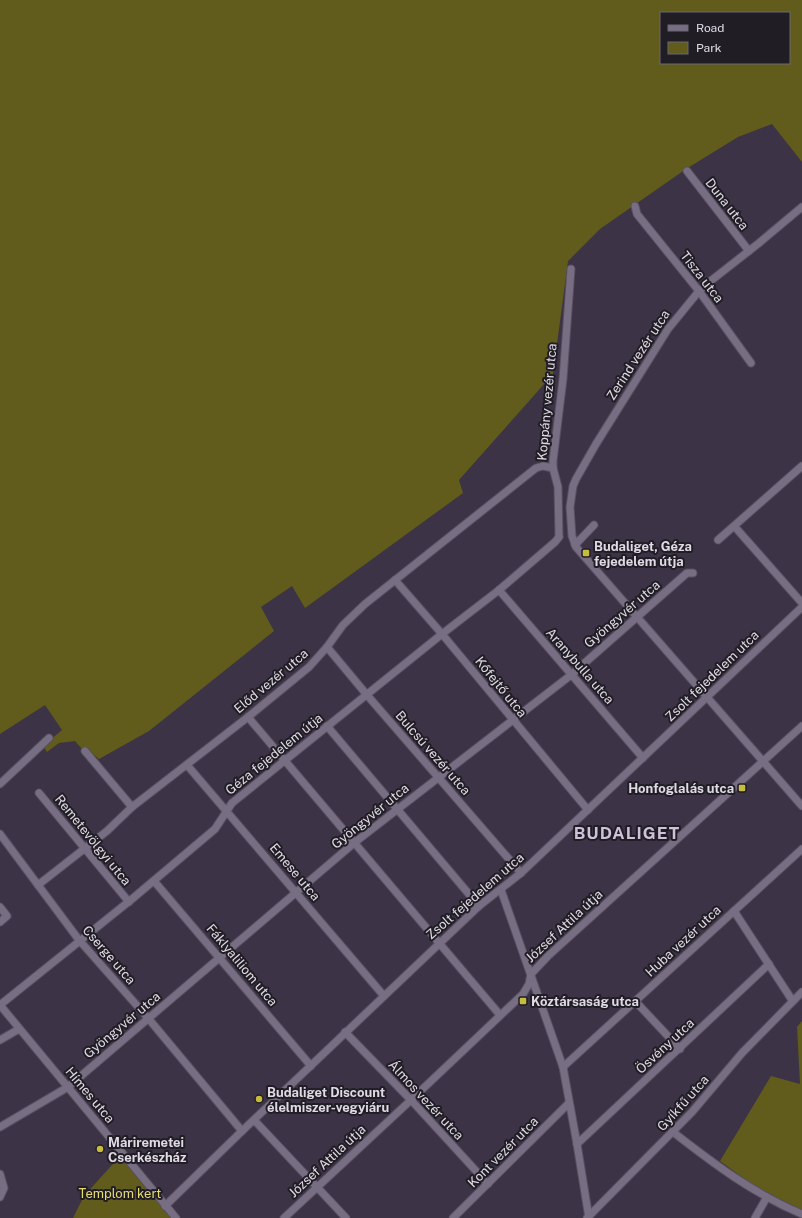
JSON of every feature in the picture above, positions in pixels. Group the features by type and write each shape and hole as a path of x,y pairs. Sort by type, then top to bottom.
{"street":[{"name":"Duna utca","path":"687,171 749,250"},
{"name":"Tisza utca","path":"635,206 637,214 699,291 751,363"},
{"name":"Zerind vezér utca","path":"572,536 570,506 573,486 576,479 596,444 668,329 699,291 802,207"},
{"name":"Koppány vezér utca","path":"559,537 558,487 553,468 563,375 571,269"},
{"name":"Előd vezér utca","path":"38,885 106,831 132,807 248,717 309,667 328,647 343,625 365,604 536,468 543,466 553,468"},
{"path":"718,540 735,527 745,516 802,466"},
{"path":"575,545 594,525"},
{"path":"735,527 802,603"},
{"path":"559,537 572,536 575,545 636,617 802,806"},
{"name":"Géza fejedelem útja","path":"0,1005 79,940 129,902 215,829 232,802 499,590 559,537"},
{"name":"Gyöngyvér utca","path":"0,1127 68,1087 354,843 571,675 687,573 692,573"},
{"name":"Kőfejtő utca","path":"395,580 442,634 588,810"},
{"name":"Aranybulla utca","path":"499,590 643,758"},
{"name":"Zsolt fejedelem utca","path":"165,1206 242,1130 479,906 521,873 802,607"},
{"name":"Bulcsú vezér utca","path":"328,647 367,695 521,873"},
{"path":"248,717 500,1015"},
{"path":"327,726 479,906"},
{"name":"József Attila útja","path":"284,1218 523,994 529,984 531,974 565,941 802,726"},
{"path":"0,784 49,738"},
{"path":"85,751 132,807"},
{"name":"Emese utca","path":"187,765 384,996"},
{"name":"Remetevölgyi utca","path":"39,793 129,902"},
{"name":"Cserge utca","path":"0,834 79,940 148,1018 242,1130"},
{"name":"Huba vezér utca","path":"563,1067 802,849"},
{"name":"Fáklyaliliom utca","path":"154,880 311,1066"},
{"path":"501,890 563,1067 577,1144 588,1218"},
{"path":"0,907 7,916 0,922"},
{"path":"734,911 792,1000"},
{"name":"Ösvény utca","path":"577,1144 769,964"},
{"name":"Gyíkfű utca","path":"588,1218 692,1112 742,1053 792,1000 802,992"},
{"path":"636,1002 680,1049"},
{"name":"Hímes utca","path":"0,1005 176,1218"},
{"path":"0,1040 19,1029"},
{"name":"Álmos vezér utca","path":"346,1032 488,1184"},
{"name":"Kont vezér utca","path":"453,1218 569,1103"},
{"path":"254,1120 316,1188 346,1218"},
{"path":"673,1132 716,1165 767,1197 802,1214"},
{"path":"0,1174 4,1188 0,1197"},
{"path":"754,1218 767,1197"}],"green space":[{"path":"0,0 802,0 802,162 772,124 738,137 686,169 600,229 568,261 553,374 459,480 463,493 305,608 292,586 261,607 274,631 149,731 99,759 86,748 82,749 75,741 59,743 47,752 43,746 62,730 45,705 0,734"},
{"path":"802,1021 802,1210 757,1188 720,1161 771,1076 800,1084 797,1027"},
{"name":"Templom kert","path":"121,1155 173,1218 73,1218 84,1196"}],"place":[{"name":"Budaliget, Géza fejedelem útja","path":"586,553"},
{"name":"Honfoglalás utca","path":"742,788"},
{"name":"Köztársaság utca","path":"523,1001"},
{"name":"Budaliget Discount élelmiszer-vegyiáru","path":"259,1099"},
{"name":"Máriremetei Cserkészház","path":"100,1149"}],"district":[{"name":"BUDALIGET","path":"627,833"}]}
